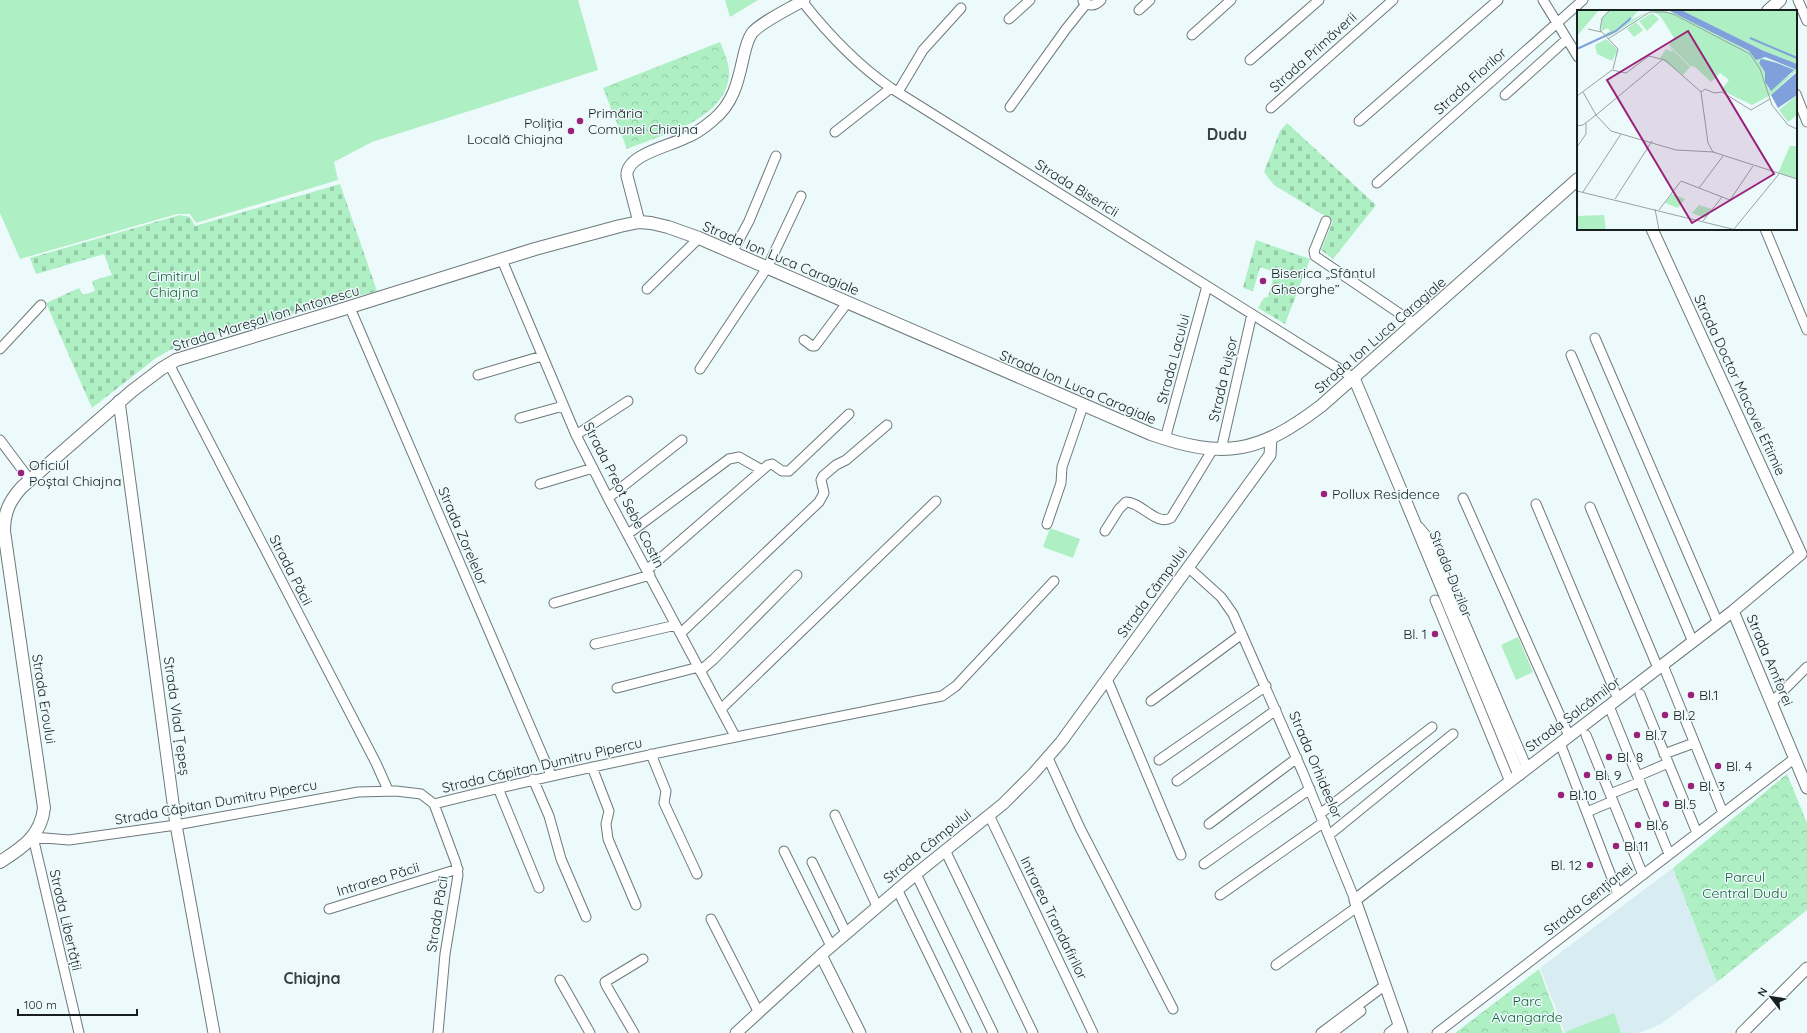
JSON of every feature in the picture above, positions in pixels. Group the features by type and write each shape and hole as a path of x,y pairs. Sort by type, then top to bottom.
{"main road":[{"path":"1769,10 1780,0"},
{"name":"Strada Ion Luca Caragiale","path":"502,260 609,229 639,222 668,227 699,238 1083,406 1165,440 1194,447 1217,450 1248,446 1270,438 1310,414 1355,381 1415,324 1577,180"},
{"name":"Strada Mareșal Ion Antonescu","path":"4,513 17,492 30,480 119,401 141,383 169,364 184,357 350,308 502,260"},
{"name":"Strada Eroului","path":"0,862 22,848 33,837 43,817 43,795 9,562 4,513"}],"street":[{"path":"639,222 627,176 630,166 640,157 686,138 714,119 727,105 735,90 746,47 754,31 803,0"},
{"name":"Strada Bisericii","path":"803,0 844,49 866,69 895,90 1208,286 1355,381"},
{"path":"1009,19 1030,0"},
{"path":"1010,107 1084,2 1094,5 1101,0"},
{"path":"1139,10 1150,0"},
{"path":"1192,35 1231,0"},
{"path":"1250,60 1319,0"},
{"name":"Strada Primăverii","path":"1271,108 1393,0"},
{"path":"1359,121 1498,0"},
{"path":"1543,0 1577,55"},
{"name":"Strada Florilor","path":"1377,183 1582,0"},
{"path":"1798,0 1807,21"},
{"path":"835,132 895,90 923,50 961,8"},
{"path":"1505,95 1567,39"},
{"path":"1797,97 1807,122"},
{"path":"732,253 749,220 776,156"},
{"path":"700,369 766,268 800,196"},
{"path":"1326,221 1314,251 1315,256 1415,324"},
{"name":"Strada Doctor Macovei Eftimie","path":"1652,230 1804,551"},
{"path":"1765,230 1807,330"},
{"path":"647,289 699,238"},
{"name":"Strada Preot Sebe Costin","path":"502,260 576,435 735,736"},
{"name":"Strada Lacului","path":"1165,440 1208,286"},
{"path":"804,340 812,346 815,346 847,303"},
{"path":"0,349 41,305"},
{"name":"Strada Zorelelor","path":"350,308 551,775"},
{"name":"Strada Puișor","path":"1105,531 1119,509 1126,502 1136,505 1164,520 1172,518 1217,450 1252,314"},
{"path":"1594,338 1718,623"},
{"path":"1571,355 1693,642"},
{"path":"478,375 542,356"},
{"name":"Strada Păcii","path":"169,364 376,763 388,790"},
{"name":"Strada Duzilor","path":"1355,381 1414,519 1519,775"},
{"name":"Strada Vlad Țepeș","path":"119,401 176,825 214,1033"},
{"path":"576,435 628,401"},
{"path":"520,418 563,406"},
{"path":"1047,524 1061,483 1062,467 1083,406"},
{"path":"554,603 649,573 762,470 770,464 782,471 789,471 849,414"},
{"path":"681,634 819,502 824,493 821,480 823,476 836,464 846,460 887,425"},
{"name":"Strada Câmpului","path":"736,1033 758,1011 877,906 1018,790 1048,758 1189,568 1270,455 1270,438"},
{"path":"0,440 30,480"},
{"path":"608,498 682,440"},
{"path":"628,534 729,459 739,457 762,470"},
{"path":"540,484 593,468"},
{"path":"1463,498 1565,740 1587,812 1618,894"},
{"path":"721,709 936,500"},
{"path":"1536,504 1614,702 1639,779 1669,854"},
{"path":"1590,507 1694,743 1723,813"},
{"name":"Strada Salcâmilor","path":"1356,904 1519,775 1718,623 1804,551"},
{"name":"Strada Orhideelor","path":"1189,568 1224,601 1233,614 1266,686 1322,818 1356,904 1400,1029"},
{"path":"617,688 700,669 714,659 797,575"},
{"name":"Strada Căpitan Dumitru Pipercu","path":"33,837 69,840 176,825 344,794 388,790 421,794 434,804 551,775 735,736 942,696 956,686 1054,581"},
{"path":"1435,600 1519,775"},
{"name":"Strada Amforei","path":"1733,611 1807,788"},
{"path":"595,644 676,625"},
{"path":"1151,701 1242,634"},
{"path":"1772,702 1807,667"},
{"path":"1107,679 1181,854"},
{"path":"1159,760 1266,686"},
{"path":"1640,694 1697,833"},
{"path":"1177,781 1276,710"},
{"path":"1220,895 1322,818 1432,727"},
{"path":"1329,835 1453,734"},
{"path":"1586,735 1643,875"},
{"path":"1664,754 1694,743"},
{"path":"651,754 666,791 664,803 697,874"},
{"path":"1048,758 1080,828 1173,1008"},
{"path":"1209,824 1296,758"},
{"name":"Strada Gențianei","path":"1437,1033 1795,758"},
{"path":"1587,812 1639,779 1668,764"},
{"path":"592,767 609,811 606,824 608,839 636,905"},
{"path":"533,779 549,816 561,859 586,917"},
{"path":"498,788 539,888"},
{"path":"1204,864 1310,789"},
{"name":"Strada Păcii","path":"434,804 458,870 458,882 444,954 438,1033"},
{"path":"835,815 877,906"},
{"name":"Intrarea Trandafirilor","path":"989,815 1093,1033"},
{"name":"Strada Libertății","path":"33,837 79,1033"},
{"path":"945,850 1033,1033"},
{"path":"784,851 831,946"},
{"path":"812,862 846,933"},
{"name":"Intrarea Păcii","path":"329,909 458,870"},
{"path":"916,874 993,1033"},
{"path":"897,889 967,1033"},
{"path":"1276,965 1356,904"},
{"path":"711,919 758,1011"},
{"path":"822,954 860,1033"},
{"path":"634,1033 605,982 643,959"},
{"path":"1742,1033 1807,968"},
{"path":"560,980 590,1033"},
{"path":"1321,1033 1385,988"},
{"path":"1332,1033 1385,988"},
{"path":"1389,1033 1400,1029"}],"shaded area":[{"path":"1673,868 1717,982 1661,1024 1639,1033 1565,1033 1540,968"}],"green space":[{"path":"0,0 578,0 598,70 372,142 334,162 338,180 196,223 190,214 177,214 20,259 0,213"},
{"path":"725,0 758,0 730,17"},
{"path":"720,42 728,62 729,75 725,91 717,104 690,124 627,149 603,88"},
{"path":"1287,123 1376,205 1333,259 1321,250 1333,221 1274,185 1264,172 1280,131"},
{"name":"Cimitirul Chiajna","path":"340,184 377,291 219,334 170,350 156,358 92,408 46,303 79,288 83,295 95,291 92,281 112,275 104,254 36,274 30,258 180,215 190,217 195,226"},
{"path":"1256,240 1310,259 1285,324 1258,308 1264,298 1268,297 1275,272 1260,267 1253,291 1243,288"},
{"path":"1050,528 1080,539 1073,558 1043,547"},
{"path":"1518,637 1533,672 1516,680 1501,645"},
{"name":"Parcul Central Dudu","path":"1787,774 1807,823 1807,910 1717,982 1673,868"},
{"name":"Parc Avangarde","path":"1539,969 1563,1033 1455,1033"},
{"path":"1614,1013 1621,1033 1565,1032"}],"place":[{"name":"Primăria Comunei Chiajna","path":"580,121"},
{"name":"Poliția Locală Chiajna","path":"571,131"},
{"name":"Biserica „Sfântul Gheorghe”","path":"1263,281"},
{"name":"Oficiul Poștal Chiajna","path":"21,473"},
{"name":"Pollux Residence","path":"1324,494"},
{"name":"Bl. 1","path":"1435,634"},
{"name":"Bl.1","path":"1691,695"},
{"name":"Bl.2","path":"1665,715"},
{"name":"Bl.7","path":"1637,735"},
{"name":"Bl. 8","path":"1609,757"},
{"name":"Bl. 4","path":"1718,766"},
{"name":"Bl. 9","path":"1587,775"},
{"name":"Bl. 3","path":"1691,786"},
{"name":"Bl.10","path":"1561,795"},
{"name":"Bl.5","path":"1666,804"},
{"name":"Bl.6","path":"1638,825"},
{"name":"Bl.11","path":"1616,846"},
{"name":"Bl. 12","path":"1590,865"}],"district":[{"name":"Dudu","path":"1227,134"},
{"name":"Chiajna","path":"312,978"}]}
